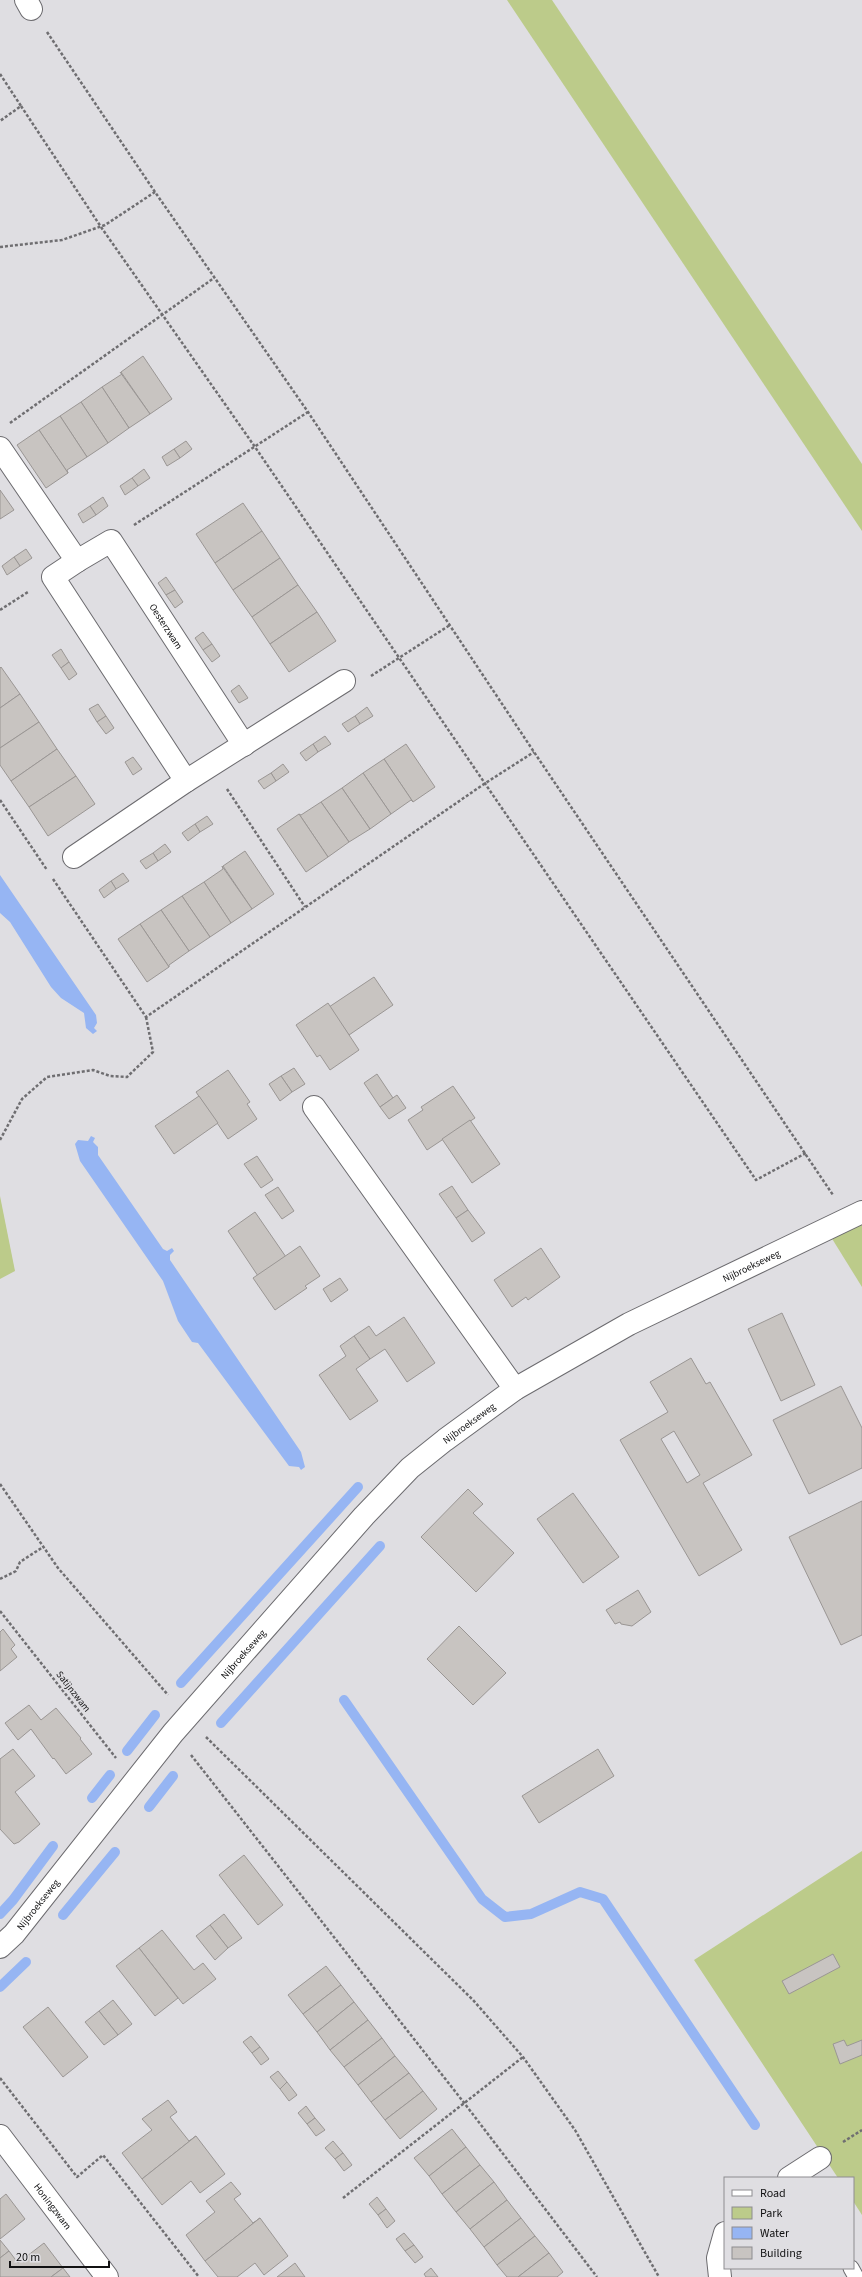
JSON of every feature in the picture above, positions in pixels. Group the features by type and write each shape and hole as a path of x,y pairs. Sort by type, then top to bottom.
{"street":[{"path":"0,448 77,561"},
{"path":"110,541 53,577 186,781"},
{"name":"Oesterzwam","path":"110,541 244,744"},
{"path":"74,857 186,781 344,681"},
{"path":"314,1106 515,1389"},
{"name":"Nijbroekseweg","path":"0,1947 14,1934 180,1726 364,1516 410,1468 445,1440 515,1389 629,1324 855,1215"},
{"name":"Honingzwam","path":"0,2136 107,2277"},
{"path":"792,2177 820,2158"},
{"path":"720,2277 718,2258 724,2237"}],"path":[{"path":"28,4 214,278 308,412 534,752 806,1153 855,1215"},
{"path":"0,74 101,227 255,448 398,660 756,1180 806,1153"},
{"path":"0,121 21,106"},
{"path":"0,247 62,240 101,227 155,192"},
{"path":"6,425 214,278"},
{"path":"110,541 255,448 308,412"},
{"path":"0,610 53,577"},
{"path":"344,681 362,681 398,660 450,625"},
{"path":"146,1017 484,784 534,752"},
{"path":"211,765 305,907"},
{"path":"0,800 146,1017 153,1052 127,1077 110,1076 93,1070 47,1077 22,1099 0,1140"},
{"path":"0,1484 58,1568 180,1726 464,2104 597,2277"},
{"path":"0,1579 16,1571 20,1562 43,1547"},
{"name":"Satijnzwam","path":"0,1611 135,1782"},
{"path":"180,1726 473,2000 523,2057 576,2130 659,2277"},
{"path":"343,2198 523,2057"},
{"path":"0,2078 76,2177 103,2155 199,2277"}],"green space":[{"path":"507,0 552,0 862,464 862,531"},
{"path":"0,1196 15,1271 0,1279"},
{"path":"862,1224 862,1287 831,1237"},
{"path":"862,1851 862,2215 854,2203 854,2177 837,2177 694,1960"}],"water":[{"path":"0,875 96,1015 97,1023 94,1028 97,1031 93,1034 86,1028 84,1013 61,998 51,987 10,922 0,913"},
{"path":"91,1136 95,1138 93,1142 98,1147 98,1155 163,1249 167,1251 172,1248 174,1251 170,1255 170,1260 301,1452 305,1467 301,1470 299,1467 289,1466 198,1343 192,1342 178,1321 163,1281 80,1161 75,1144 78,1140 88,1141"}],"building":[{"path":"143,356 172,399 150,414 121,372"},
{"path":"122,374 150,414 129,428 102,387"},
{"path":"102,387 129,428 108,443 81,402"},
{"path":"81,402 108,443 87,457 60,416"},
{"path":"60,416 87,457 67,470 68,473 39,430"},
{"path":"39,430 68,473 46,488 17,445"},
{"path":"186,441 192,449 180,458 174,449"},
{"path":"174,449 180,458 167,466 162,457"},
{"path":"144,469 150,478 138,486 132,478"},
{"path":"132,478 138,486 125,495 120,486"},
{"path":"0,490 14,510 0,519"},
{"path":"103,497 108,506 96,515 90,506"},
{"path":"243,503 262,531 215,563 196,534"},
{"path":"90,506 96,515 83,523 78,514"},
{"path":"262,531 280,558 233,590 215,563"},
{"path":"26,549 32,558 20,566 14,557"},
{"path":"14,557 20,566 7,575 2,566"},
{"path":"280,558 298,585 252,617 233,590"},
{"path":"166,577 175,590 166,595 158,583"},
{"path":"298,585 317,612 270,644 252,617"},
{"path":"175,590 183,602 175,608 166,595"},
{"path":"317,612 336,641 289,672 270,644"},
{"path":"203,632 212,644 203,650 195,638"},
{"path":"212,644 220,656 212,662 203,650"},
{"path":"61,649 69,662 61,668 52,655"},
{"path":"69,662 77,674 69,680 61,668"},
{"path":"1,667 20,694 0,708 0,668"},
{"path":"239,685 248,698 239,703 231,691"},
{"path":"20,694 39,722 0,748 0,708"},
{"path":"98,704 106,716 97,722 89,709"},
{"path":"367,707 373,716 360,724 355,716"},
{"path":"106,716 114,728 106,734 97,722"},
{"path":"355,716 360,724 348,732 342,724"},
{"path":"39,722 57,749 11,781 0,765 0,748"},
{"path":"325,736 331,744 318,752 313,744"},
{"path":"313,744 318,752 306,761 300,753"},
{"path":"406,744 435,787 413,802 384,759"},
{"path":"57,749 76,776 29,807 11,781"},
{"path":"133,757 142,769 133,775 125,762"},
{"path":"384,759 413,802 411,800 391,814 363,773"},
{"path":"283,764 289,772 276,781 271,773"},
{"path":"271,773 276,781 264,789 258,781"},
{"path":"363,773 391,814 370,829 342,788"},
{"path":"76,776 95,804 48,836 29,807"},
{"path":"342,788 370,829 349,842 321,802"},
{"path":"321,802 349,842 328,857 299,814 301,815"},
{"path":"299,814 328,857 306,872 277,829"},
{"path":"207,816 213,824 200,832 195,824"},
{"path":"195,824 200,832 188,841 182,833"},
{"path":"165,844 171,852 158,861 153,853"},
{"path":"245,851 274,894 252,909 223,866"},
{"path":"153,853 158,861 146,869 140,861"},
{"path":"222,866 252,909 231,923 204,882 223,869"},
{"path":"123,873 129,881 116,889 111,881"},
{"path":"111,881 116,889 104,898 99,890"},
{"path":"204,882 231,923 210,937 182,896"},
{"path":"182,896 210,937 189,951 161,910"},
{"path":"161,910 189,951 169,965 169,967 140,924"},
{"path":"140,924 169,967 147,982 118,939"},
{"path":"374,977 393,1005 349,1035 329,1007"},
{"path":"328,1003 359,1050 330,1070 320,1055 317,1057 296,1025"},
{"path":"294,1068 305,1084 292,1092 281,1076"},
{"path":"228,1070 250,1102 247,1104 257,1119 228,1139 196,1092"},
{"path":"377,1074 393,1098 380,1107 364,1083"},
{"path":"281,1076 292,1092 280,1101 269,1084"},
{"path":"453,1086 475,1118 427,1150 408,1120 423,1110 421,1107"},
{"path":"397,1095 406,1108 389,1119 380,1107"},
{"path":"199,1096 218,1123 174,1154 155,1126"},
{"path":"470,1120 500,1164 472,1183 442,1139"},
{"path":"257,1156 273,1180 261,1188 244,1164"},
{"path":"452,1186 468,1210 456,1218 439,1194"},
{"path":"278,1187 294,1211 282,1219 265,1195"},
{"path":"468,1210 485,1233 472,1242 456,1218"},
{"path":"255,1212 286,1257 258,1276 228,1231"},
{"path":"300,1246 320,1276 305,1286 307,1288 275,1310 253,1278"},
{"path":"541,1248 560,1277 528,1300 526,1297 512,1307 494,1280"},
{"path":"340,1278 348,1290 331,1302 323,1289"},
{"path":"782,1313 815,1385 781,1401 748,1329"},
{"path":"404,1317 435,1363 407,1382 385,1349 370,1359 354,1336 369,1326 376,1336"},
{"path":"354,1336 370,1359 356,1369 378,1401 350,1420 319,1375 346,1356 340,1346"},
{"path":"691,1358 706,1384 710,1382 752,1455 703,1483 742,1550 699,1576 620,1440 668,1412 650,1382","holes":["674,1431 700,1475 687,1483 661,1439"]},
{"path":"841,1386 862,1428 862,1468 809,1494 773,1420"},
{"path":"468,1489 483,1504 473,1513 514,1553 476,1592 421,1537"},
{"path":"573,1493 619,1557 583,1583 537,1519"},
{"path":"862,1501 862,1635 841,1645 789,1537"},
{"path":"638,1590 651,1612 632,1626 621,1624 620,1622 615,1624 606,1610"},
{"path":"459,1626 506,1673 473,1705 427,1659"},
{"path":"3,1629 15,1645 11,1649 17,1657 0,1671 0,1632"},
{"path":"29,1705 41,1720 56,1708 92,1754 66,1774 31,1729 18,1740 5,1723"},
{"path":"13,1749 35,1776 15,1792 40,1824 19,1842 14,1844 0,1829 0,1759"},
{"path":"598,1749 614,1776 539,1823 522,1796"},
{"path":"244,1855 283,1905 258,1925 219,1875"},
{"path":"224,1914 242,1938 228,1948 210,1925"},
{"path":"210,1925 228,1948 215,1960 196,1936"},
{"path":"162,1930 194,1970 203,1963 216,1979 183,2004 139,1948"},
{"path":"139,1948 178,1998 155,2016 116,1966"},
{"path":"833,1954 840,1967 789,1994 782,1981"},
{"path":"326,1966 341,1985 303,2014 288,1995"},
{"path":"341,1985 354,2002 317,2032 303,2014"},
{"path":"113,2000 132,2024 118,2035 99,2011"},
{"path":"354,2002 368,2020 330,2050 317,2032"},
{"path":"48,2007 88,2057 63,2077 23,2027"},
{"path":"99,2011 118,2035 104,2045 85,2022"},
{"path":"368,2020 382,2038 344,2067 330,2050"},
{"path":"251,2036 260,2047 252,2053 243,2042"},
{"path":"382,2038 395,2056 358,2085 344,2067"},
{"path":"844,2040 847,2046 862,2040 862,2055 840,2064 833,2044"},
{"path":"260,2047 269,2059 261,2065 252,2053"},
{"path":"395,2056 409,2073 371,2102 358,2085"},
{"path":"278,2071 287,2082 280,2089 270,2077"},
{"path":"409,2073 423,2091 385,2120 371,2102"},
{"path":"287,2082 297,2095 289,2101 280,2089"},
{"path":"423,2091 437,2109 400,2139 385,2120"},
{"path":"168,2100 177,2112 170,2117 189,2141 196,2136 142,2179 122,2153 152,2130 142,2119"},
{"path":"306,2106 315,2118 307,2124 298,2113"},
{"path":"315,2118 325,2130 316,2136 307,2124"},
{"path":"452,2129 466,2147 429,2176 414,2158"},
{"path":"196,2136 225,2174 200,2193 191,2181 162,2205 142,2179"},
{"path":"333,2141 343,2153 335,2159 325,2148"},
{"path":"466,2147 480,2165 442,2194 429,2176"},
{"path":"343,2153 352,2165 344,2171 335,2159"},
{"path":"480,2165 494,2182 456,2212 442,2194"},
{"path":"231,2182 241,2194 234,2199 253,2223 260,2218 205,2261 186,2235 215,2212 206,2201"},
{"path":"494,2182 507,2200 470,2229 456,2212"},
{"path":"6,2194 25,2219 0,2239 0,2199"},
{"path":"377,2197 386,2209 378,2215 369,2204"},
{"path":"507,2200 521,2218 484,2247 470,2229"},
{"path":"386,2209 395,2221 387,2228 378,2215"},
{"path":"260,2218 288,2256 264,2275 255,2263 237,2277 218,2277 205,2261"},
{"path":"521,2218 535,2236 497,2265 484,2247"},
{"path":"404,2233 414,2245 405,2251 396,2239"},
{"path":"535,2236 549,2253 518,2277 507,2277 497,2265"},
{"path":"0,2240 9,2251 0,2258"},
{"path":"44,2243 63,2268 51,2277 0,2277 0,2258 9,2251 18,2263"},
{"path":"414,2245 423,2257 415,2263 405,2251"},
{"path":"549,2253 563,2272 557,2277 518,2277"},
{"path":"295,2263 305,2277 277,2277"},
{"path":"63,2268 70,2277 51,2277"},
{"path":"431,2268 438,2277 426,2277 424,2274"}],"waterway":[{"path":"181,1683 358,1487"},
{"path":"221,1723 380,1546"},
{"path":"344,1700 482,1899 505,1917 531,1914 580,1892 603,1899 755,2125"},
{"path":"127,1751 155,1715"},
{"path":"92,1798 110,1775"},
{"path":"149,1807 173,1776"},
{"path":"0,1914 13,1900 53,1846"},
{"path":"63,1915 115,1852"},
{"path":"0,1987 26,1962"}]}
